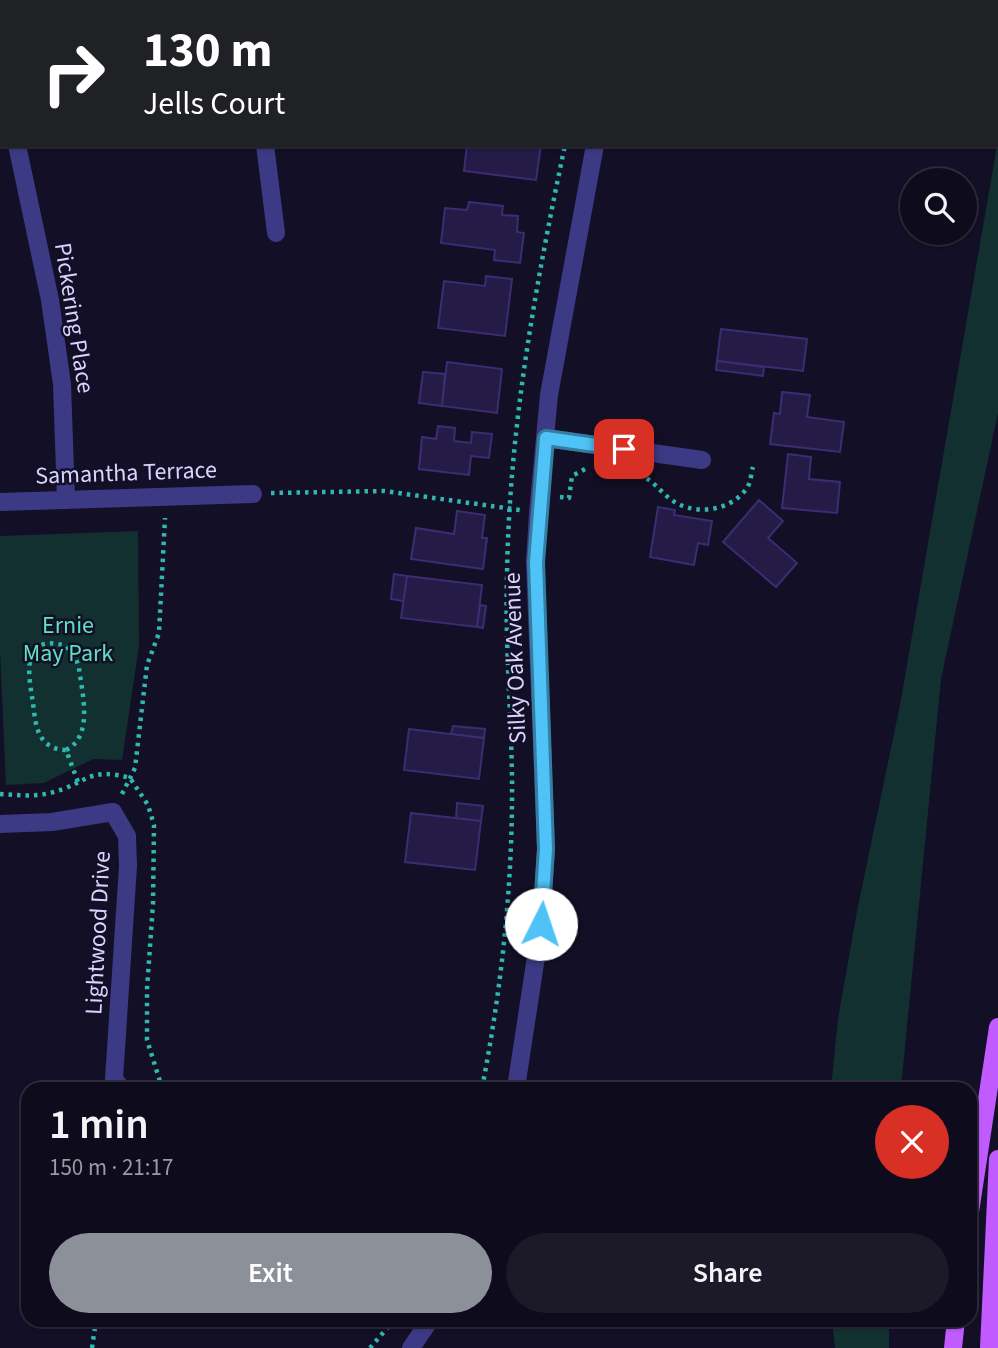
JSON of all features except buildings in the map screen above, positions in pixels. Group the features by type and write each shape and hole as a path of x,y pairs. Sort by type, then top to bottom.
{"main road":[{"path":"977,1166 998,1027"},
{"path":"989,1348 998,1159"},
{"path":"953,1348 955,1327"}],"street":[{"name":"Pickering Place","path":"18,147 50,300 62,384 66,500"},
{"path":"265,147 276,233"},
{"name":"Silky Oak Avenue","path":"517,1082 541,924 546,849 536,562 539,504 549,395 595,147"},
{"path":"546,438 702,460"},
{"name":"Samantha Terrace","path":"0,502 253,494"},
{"name":"Lightwood Drive","path":"0,824 52,822 113,812 127,836 128,866 114,1079 116,1082"},
{"path":"411,1348 425,1327"}],"path":[{"path":"253,494 384,491 539,504 569,498 572,476 586,466 597,468"},
{"path":"630,473 651,480 673,501 705,510 719,508 737,497 747,488 753,467"},
{"path":"510,494 539,504"},
{"path":"113,812 135,768 147,665 159,633 166,496"},
{"path":"45,645 66,646 79,668 83,728 73,747 66,750 48,745 37,732 27,666 32,654 45,645"},
{"path":"66,750 78,782"},
{"path":"0,794 39,795 78,782 93,773 105,772 130,778 148,805 154,825 147,1040 160,1082"},
{"path":"92,1348 95,1327"},
{"path":"370,1348 388,1327"}],"green space":[{"path":"998,147 998,413 941,679 902,1082 832,1082 838,1019 857,911 900,705"},
{"name":"Ernie May Park","path":"138,531 139,646 122,760 93,759 44,783 6,785 0,651 0,536"},
{"path":"833,1327 889,1327 889,1348 835,1348"}],"route":[{"path":"541,924 546,849 536,562 546,438 624,449"}]}
